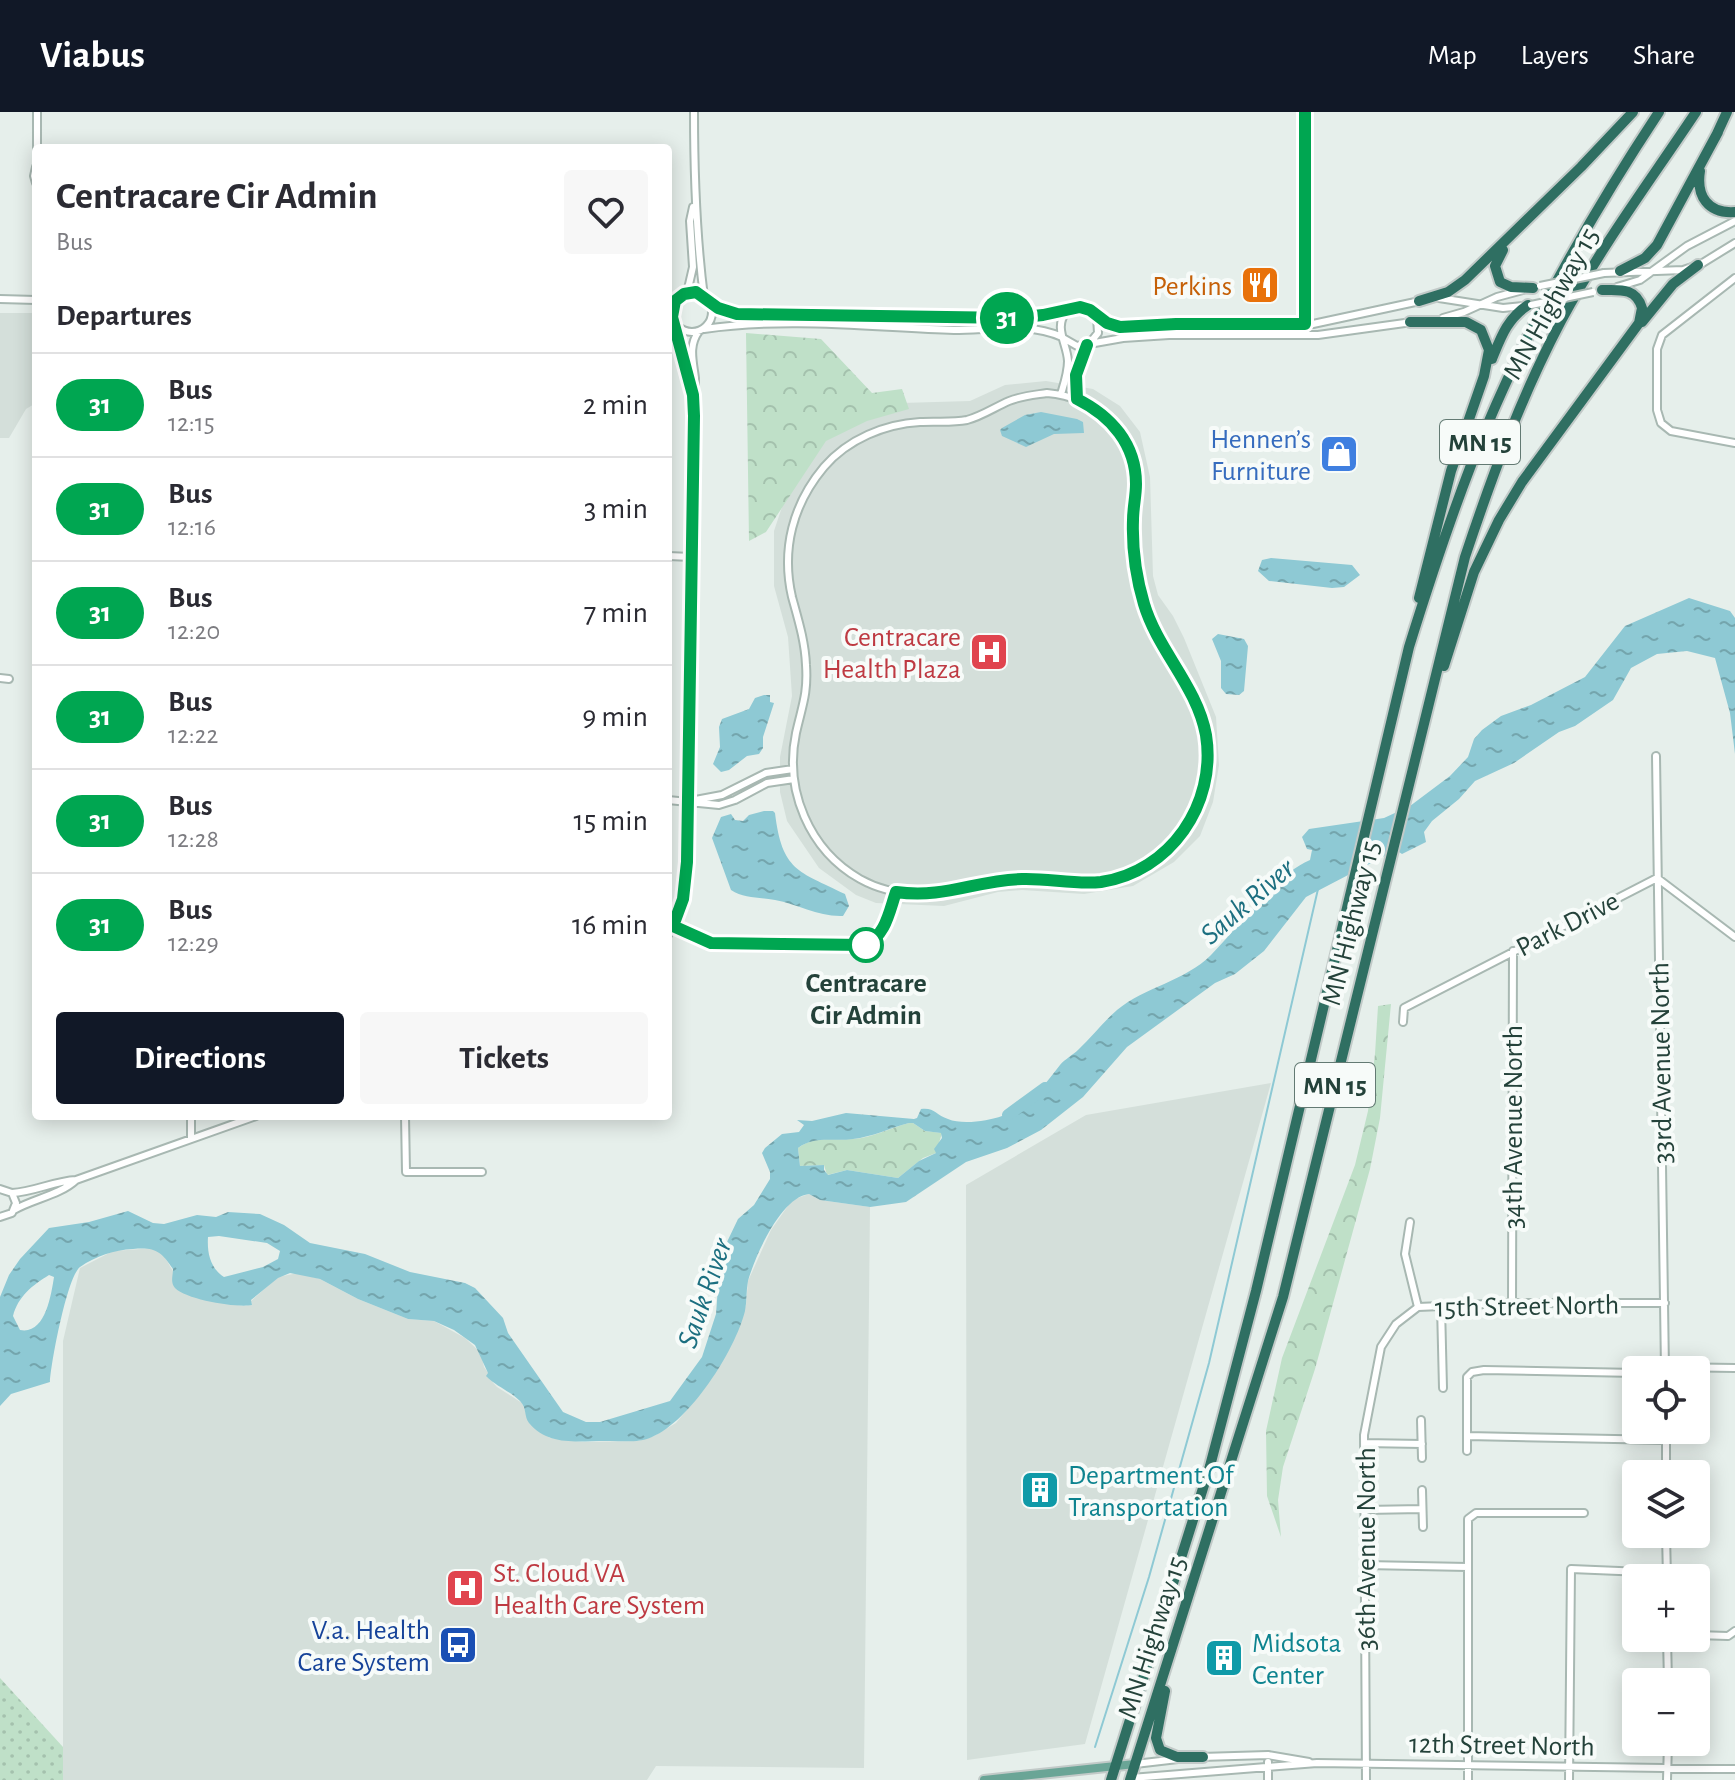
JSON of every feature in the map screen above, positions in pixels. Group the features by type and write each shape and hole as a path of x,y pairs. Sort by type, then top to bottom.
{"highway":[{"path":"1419,301 1455,288 1633,112"},
{"name":"MN Highway 15","path":"1111,1780 1210,1466 1256,1291 1408,653 1457,502 1509,376 1546,301 1613,184 1659,112"},
{"name":"MN Highway 15","path":"1130,1779 1283,1297 1414,755 1465,557 1495,466 1530,384 1596,260 1696,112"},
{"path":"1727,112 1700,171 1699,187 1711,208 1724,213 1735,212"},
{"path":"1620,271 1645,258 1657,245 1718,132"},
{"path":"1518,229 1498,256 1496,276 1505,285 1536,287"},
{"path":"1414,755 1474,572 1499,520 1522,482 1635,330 1673,284 1698,265"},
{"path":"1597,291 1626,290 1639,299 1642,308 1635,330"},
{"path":"1408,653 1428,554 1467,420 1507,324 1529,305"},
{"path":"1410,322 1452,321 1476,325 1488,344 1484,377"},
{"path":"1186,1605 1156,1738 1160,1750 1169,1755 1203,1757"}],"main road":[{"path":"984,1780 1135,1764"},
{"name":"12th Street North","path":"1111,1780 1130,1779"}],"street":[{"path":"37,112 37,144"},
{"path":"672,925 683,899 687,862 695,378 692,345 712,314 705,297 694,204 694,112"},
{"path":"1305,112 1305,324"},
{"path":"693,395 673,322 673,306 686,293 693,267 690,221 694,204"},
{"path":"672,297 696,292 718,308 737,314 1013,318 1080,307 1120,327 1305,324 1441,298 1503,308 1634,283 1687,246 1735,221"},
{"path":"673,322 686,332 740,323 821,323 956,330 1031,328 1048,330 1072,345 1169,335 1318,335 1448,317 1536,287 1604,273 1683,270 1698,265 1735,243"},
{"path":"1735,278 1662,335 1658,341 1657,380 1659,418 1665,428 1735,443"},
{"path":"0,299 32,300"},
{"path":"1061,394 1068,362 1060,322 1070,309"},
{"path":"1077,399 1076,375 1088,344 1096,338 1099,328 1094,313"},
{"path":"1061,394 1077,399 1111,421 1127,444 1135,471 1134,556 1144,606 1160,642 1195,701 1204,726 1207,759 1202,789 1188,826 1178,840 1154,861 1139,870 1099,882 1022,879 943,893 896,892 860,879 829,855 817,841 805,821 794,779 796,735 807,687 803,637 787,565 792,527 808,488 835,456 877,431 908,423 965,420 1023,397 1061,394"},
{"path":"672,556 691,557"},
{"path":"0,678 9,679"},
{"name":"33rd Avenue North","path":"1656,756 1665,1356"},
{"path":"687,802 722,795 766,773 793,769"},
{"path":"672,800 719,805 767,783 794,779"},
{"path":"1657,878 1735,937"},
{"name":"Park Drive","path":"1403,1022 1404,1008 1657,878"},
{"name":"34th Avenue North","path":"1512,1303 1513,951"},
{"path":"191,1120 191,1138"},
{"path":"10,1192 29,1191 76,1180 244,1120"},
{"path":"405,1120 406,1172 482,1172"},
{"path":"0,1217 49,1193 68,1188 76,1180"},
{"path":"0,1186 15,1199 14,1210"},
{"path":"1410,1222 1405,1254 1418,1307"},
{"name":"15th Street North","path":"1396,1324 1418,1307 1512,1303 1665,1303"},
{"path":"1441,1306 1443,1388"},
{"name":"36th Avenue North","path":"1366,1780 1364,1443 1381,1347 1396,1324"},
{"path":"1710,1368 1735,1368"},
{"path":"1467,1451 1467,1377 1472,1372 1622,1373"},
{"path":"1421,1420 1422,1458"},
{"path":"1467,1436 1622,1439"},
{"path":"1364,1443 1422,1444"},
{"path":"1422,1490 1423,1527"},
{"path":"1365,1510 1422,1509"},
{"path":"1468,1780 1468,1519 1476,1513 1584,1513"},
{"path":"1365,1565 1468,1567"},
{"path":"1569,1780 1571,1569 1622,1572"},
{"path":"1710,1635 1728,1636 1735,1631"},
{"path":"1268,1755 1268,1780"},
{"name":"12th Street North","path":"1135,1764 1268,1755 1317,1763"},
{"path":"1667,1756 1667,1780"},
{"name":"12th Street North","path":"1130,1779 1317,1763 1735,1769"}],"shaded area":[{"path":"0,313 32,313 32,405 26,409 9,438 0,438"},
{"name":"Centracare Health Plaza","path":"1046,381 1093,389 1120,406 1140,432 1150,477 1153,576 1158,595 1184,638 1216,717 1219,765 1213,802 1200,836 1174,862 1133,886 1084,894 1022,890 998,892 944,906 876,903 856,895 819,868 787,821 780,792 780,757 792,696 788,637 774,586 774,531 790,483 822,434 901,403 970,401 1005,385"},
{"path":"1271,1083 1085,1744 967,1760 966,1185 1086,1115"},
{"name":"St. Cloud VA Health Care System","path":"809,1194 820,1200 870,1207 864,1768 656,1766 647,1780 63,1780 63,1341 80,1268 113,1251 155,1248 163,1254 186,1294 242,1306 252,1305 251,1301 278,1277 298,1273 320,1279 358,1299 408,1319 434,1321 465,1338 481,1353 489,1374 487,1376 497,1387 522,1403 530,1424 550,1438 582,1442 638,1441 676,1423 706,1386 732,1341 746,1305 748,1281 771,1230 792,1200"}],"green space":[{"path":"746,333 821,339 872,393 902,389 909,409 867,421 826,441 766,532 749,541"},
{"path":"1391,1004 1380,1118 1370,1169 1315,1369 1283,1467 1278,1500 1281,1537 1267,1496 1266,1431 1282,1358 1355,1165 1368,1111 1378,1006"},
{"path":"909,1123 925,1131 942,1133 936,1153 923,1158 898,1178 847,1170 827,1175 824,1165 800,1166 798,1148 804,1144 818,1140 860,1138"},
{"path":"0,1678 63,1747 63,1780 0,1780"}],"water":[{"path":"1041,412 1077,419 1083,422 1084,433 1054,434 1026,447 1002,436 1002,428 1025,415"},
{"path":"1271,558 1352,565 1360,575 1344,587 1332,588 1269,581 1258,571 1262,560"},
{"name":"Sauk River","path":"1689,598 1730,611 1735,618 1735,754 1730,713 1715,658 1687,651 1657,654 1631,668 1613,700 1514,763 1475,781 1432,821 1424,832 1426,842 1402,854 1396,850 1306,897 1264,951 1127,1047 1083,1097 1041,1130 1007,1148 966,1162 906,1202 870,1207 820,1200 809,1194 789,1205 771,1229 757,1257 748,1281 740,1327 721,1364 681,1416 652,1437 631,1441 578,1441 546,1436 529,1423 520,1401 486,1376 488,1373 475,1345 454,1330 434,1321 408,1319 358,1299 320,1279 290,1273 278,1278 251,1300 252,1305 201,1299 175,1288 173,1269 169,1263 161,1254 147,1249 112,1252 80,1267 65,1303 50,1382 11,1394 0,1406 0,1297 9,1275 49,1228 89,1222 128,1211 153,1223 164,1224 197,1215 216,1217 228,1212 260,1214 284,1225 310,1243 365,1254 410,1272 465,1283 475,1288 503,1318 508,1333 563,1412 586,1422 600,1422 670,1401 702,1357 716,1314 720,1260 727,1242 738,1219 754,1205 770,1179 762,1153 782,1134 799,1132 804,1125 797,1120 812,1121 846,1113 914,1119 921,1109 925,1109 954,1121 975,1122 1002,1116 1020,1107 1117,1010 1201,964 1270,890 1310,860 1312,850 1307,849 1302,837 1309,829 1384,818 1410,806 1450,776 1468,757 1474,739 1482,730 1501,716 1531,705 1585,677 1625,626","holes":["909,1123 925,1131 941,1133 942,1138 934,1149 936,1153 919,1161 898,1178 847,1170 828,1175 824,1165 800,1166 798,1148 804,1144 818,1140 860,1138","208,1237 267,1243 280,1251 278,1259 263,1267 224,1277 210,1259","49,1275 54,1277 41,1320 29,1330 20,1330 13,1316 27,1292"]},
{"path":"1218,634 1244,639 1248,646 1244,691 1239,695 1226,694 1221,688 1221,661 1212,639"},
{"path":"770,695 770,702 774,703 763,737 763,748 759,754 747,756 729,770 721,772 713,764 720,747 719,727 722,719 749,709 755,698"},
{"path":"764,811 775,813 782,847 795,867 845,894 849,906 843,916 731,890 712,838 721,817 731,814 735,820 743,821 749,815"}],"waterway":[{"path":"1095,1747 1149,1577 1209,1363 1318,889"},
{"name":"Sauk River","path":"1008,1115 1045,1088"}],"bus line":[{"name":"31","path":"1087,345 1076,375 1077,399 1111,421 1127,444 1135,471 1134,556 1144,606 1160,642 1195,701 1204,726 1205,773 1188,826 1178,840 1154,861 1114,879 1084,883 1022,879 943,893 896,892 885,926 876,940 865,945 711,943 673,926 683,899 687,862 694,416 693,395 672,317 675,301 684,294 696,292 718,308 737,314 1027,318 1080,307 1120,327 1305,324 1305,112"}],"place":[{"name":"Perkins","path":"1260,285"},
{"name":"Hennen’s Furniture","path":"1339,454"},
{"name":"Centracare Health Plaza","path":"989,652"},
{"name":"Centracare Cir Admin","path":"866,945"},
{"name":"Department Of Transportation","path":"1040,1490"},
{"name":"St. Cloud VA Health Care System","path":"465,1588"},
{"name":"V.a. Health Care System","path":"458,1645"},
{"name":"Midsota Center","path":"1224,1658"}]}
